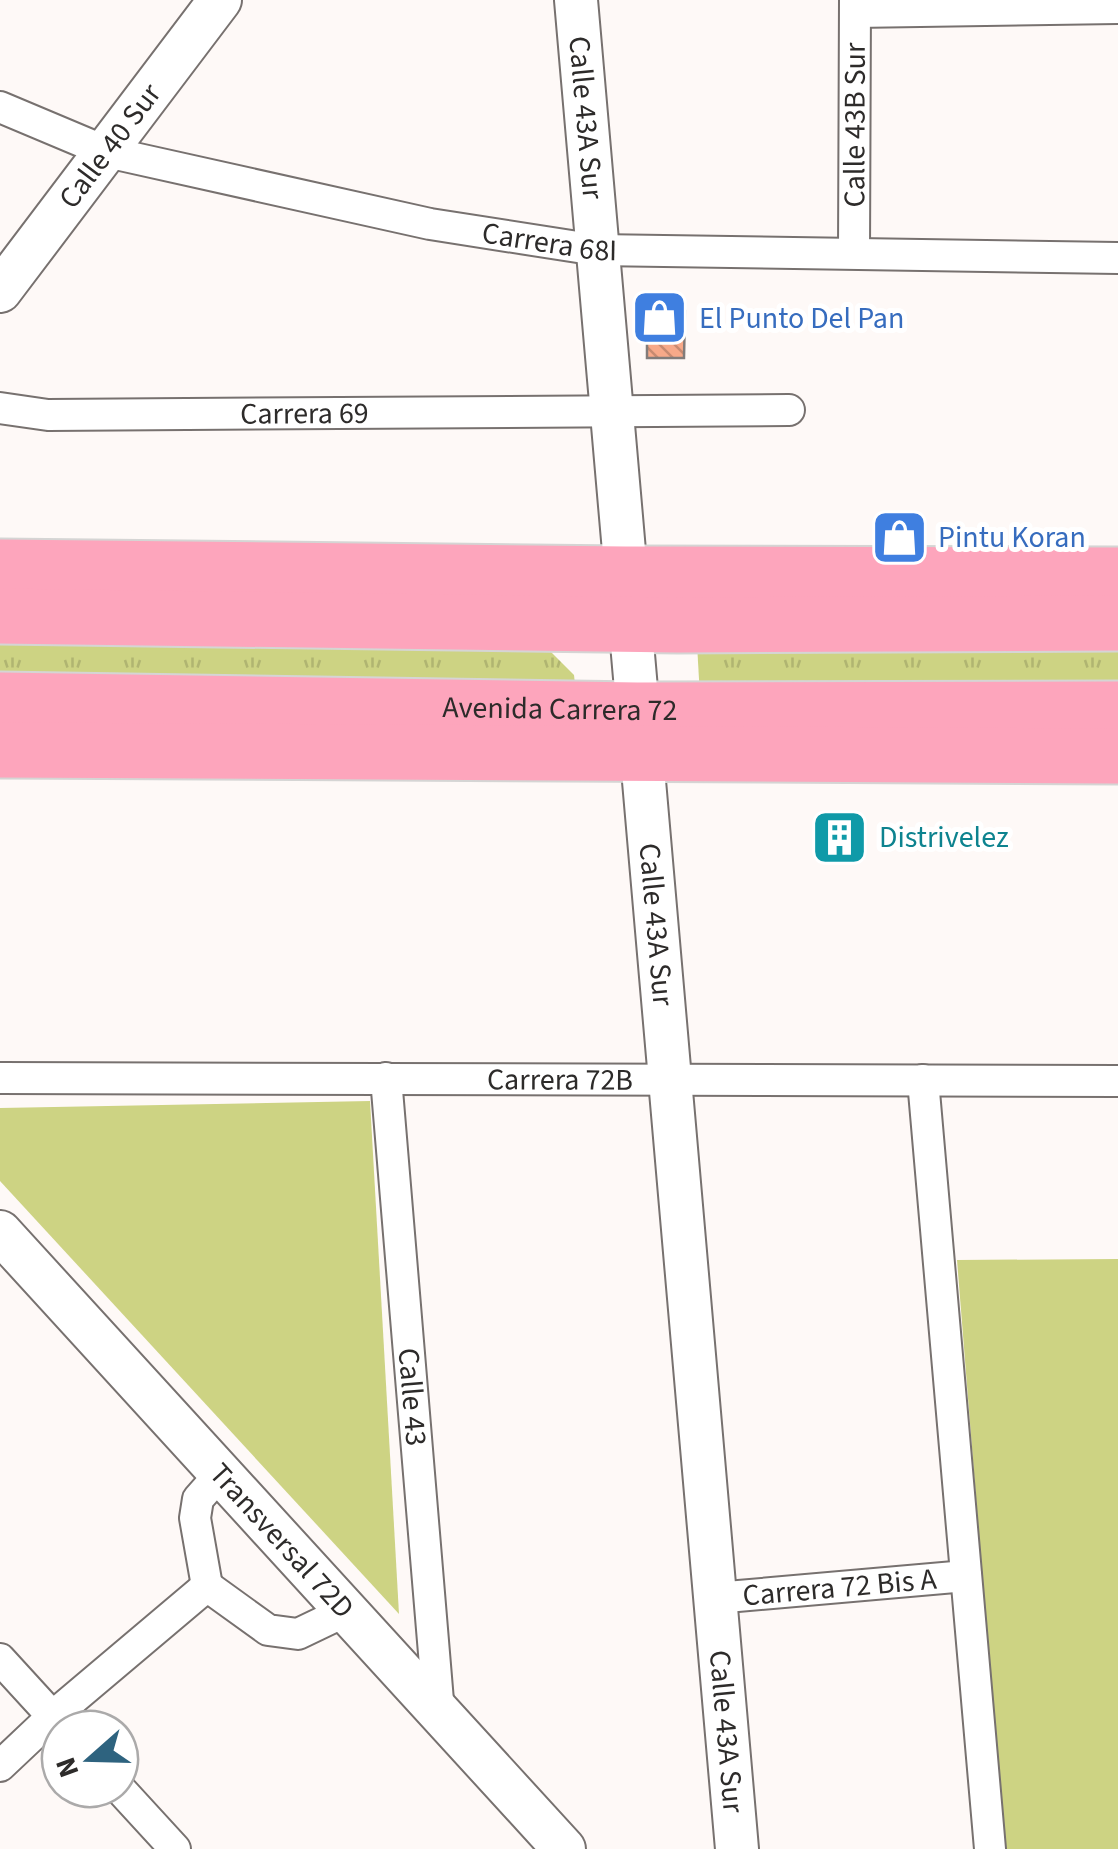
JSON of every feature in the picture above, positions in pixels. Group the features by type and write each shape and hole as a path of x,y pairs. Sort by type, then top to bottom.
{"highway":[{"path":"0,567 262,568 627,599 1118,623"},
{"path":"10,616 262,568"},
{"path":"10,616 627,599 1118,575"},
{"name":"Avenida Carrera 72","path":"0,700 128,700 639,733 1118,756"},
{"path":"128,700 314,752"},
{"name":"Avenida Carrera 72","path":"0,750 314,752 1118,709"}],"street":[{"name":"Calle 40 Sur","path":"0,292 220,0"},
{"name":"Calle 43A Sur","path":"576,0 737,1849"},
{"path":"854,6 1118,8"},
{"name":"Calle 43B Sur","path":"854,6 854,253"},
{"name":"Carrera 68I","path":"0,106 107,152 430,224 597,250 1118,258"},
{"name":"Carrera 69","path":"0,408 48,416 789,410"},
{"name":"Carrera 72B","path":"0,1078 1118,1081"},
{"name":"Calle 43","path":"386,1078 439,1713"},
{"path":"922,1080 990,1849"},
{"name":"Transversal 72D","path":"0,1232 564,1849"},
{"path":"221,1474 198,1498 195,1518 207,1586 268,1630 298,1634 346,1611"},
{"name":"Carrera 72 Bis A","path":"716,1598 966,1576"},
{"path":"73,1709 207,1586"},
{"path":"0,1659 45,1709"},
{"path":"0,1766 40,1736"},
{"path":"138,1809 175,1849"}],"green space":[{"path":"0,633 539,640 574,675 576,693 0,684"},
{"path":"1118,640 1118,690 700,697 697,644"},
{"path":"370,1101 399,1614 0,1181 0,1108"},
{"path":"1118,1259 1118,1849 1004,1849 957,1260"}],"building":[{"path":"647,311 685,311 684,358 647,358"},
{"name":"Distrivelez","path":"852,820 854,852 827,854 826,821"}],"place":[{"name":"El Punto Del Pan","path":"660,318"},
{"name":"Pintu Koran","path":"899,537"},
{"name":"Distrivelez","path":"840,837"}]}
